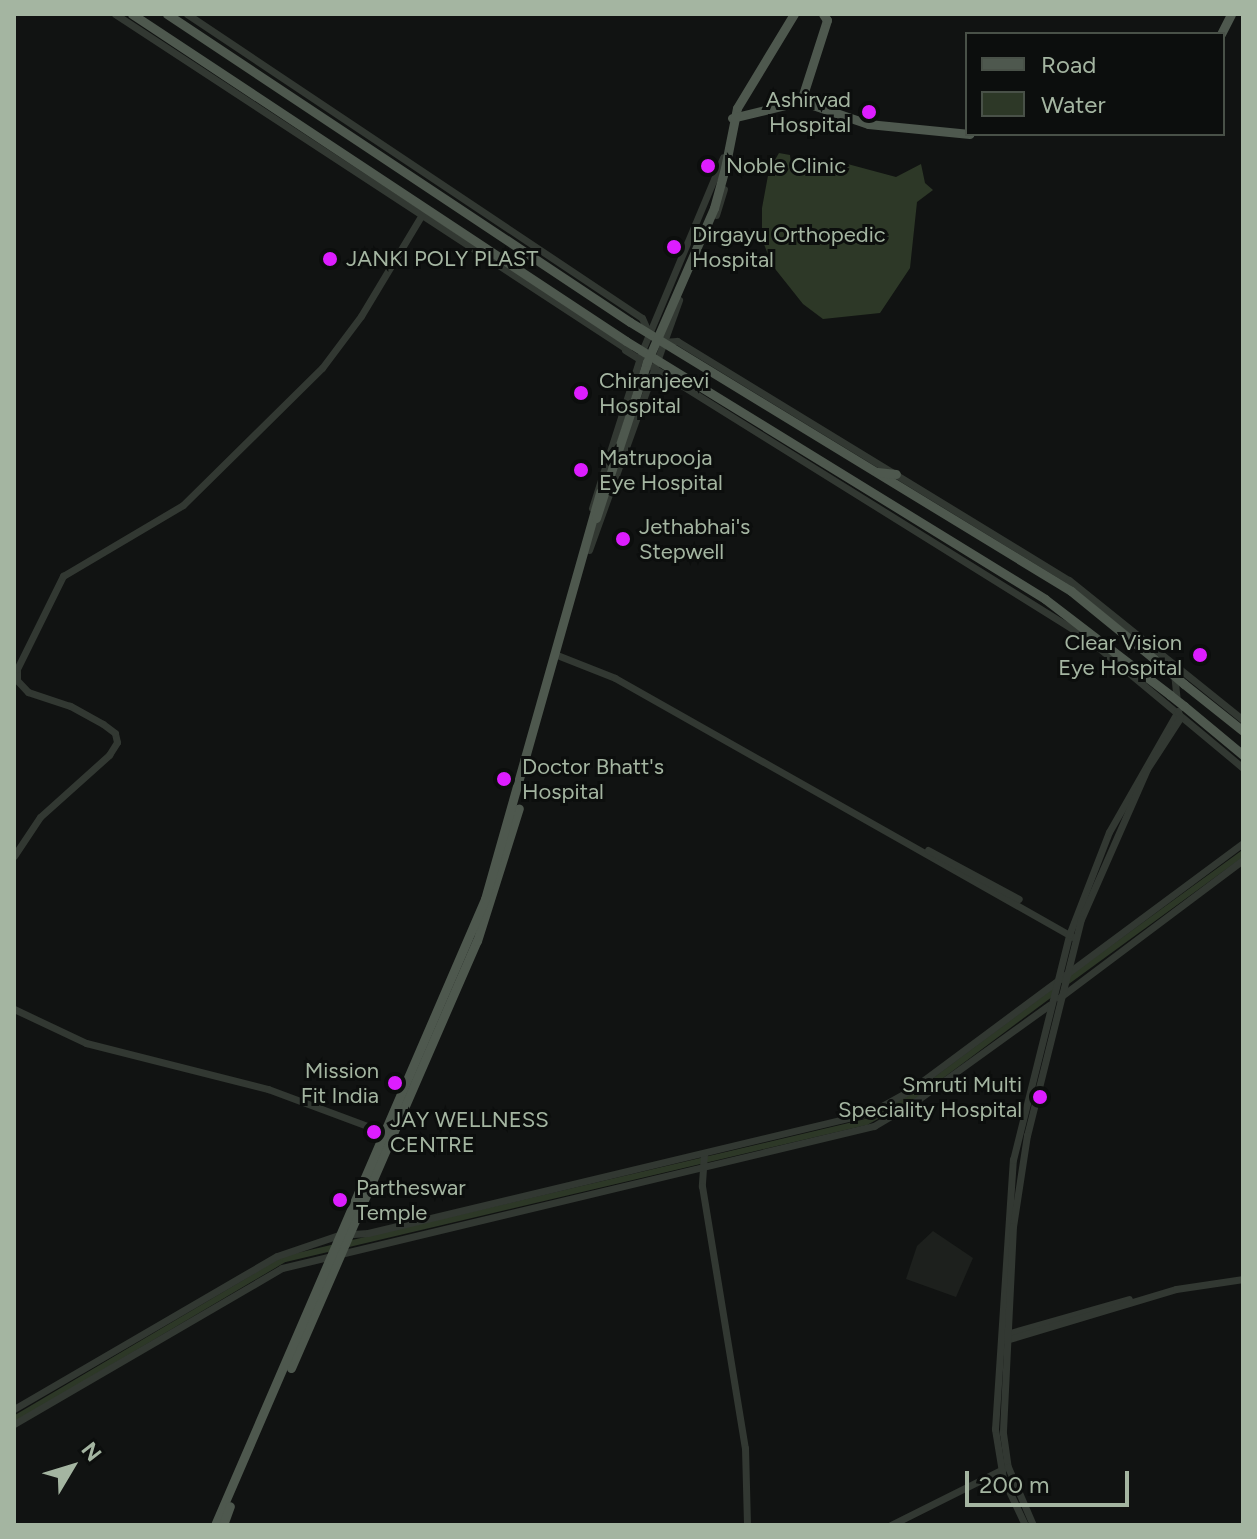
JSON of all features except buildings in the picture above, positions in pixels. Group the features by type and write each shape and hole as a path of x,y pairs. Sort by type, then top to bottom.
{"main road":[{"path":"132,14 640,356 1045,599 1170,695 1179,712 1243,755"},
{"path":"167,14 196,26 479,218 651,329 840,445 874,471 1054,581 1243,731"},
{"path":"558,657 589,550 593,518 647,362 714,208 733,118 792,14"},
{"path":"801,101 827,20 823,14"},
{"path":"1222,32 1231,14"},
{"path":"733,118 801,101 868,124 965,134"},
{"path":"223,1525 339,1252 342,1237 493,901 600,492 644,361 711,207 724,162"},
{"path":"874,471 896,474"},
{"path":"1045,599 1054,581"},
{"path":"215,1525 339,1252"}],"street":[{"path":"115,14 424,212 625,350 640,356"},
{"path":"187,14 196,26"},
{"path":"593,518 640,356 724,162"},
{"path":"589,550 653,364 720,206 724,162"},
{"path":"14,856 40,817 109,755 117,742 115,733 103,724 70,706 28,692 17,680 17,669 63,576 183,505 211,479 340,346 424,212"},
{"path":"479,218 642,318 651,329"},
{"path":"664,337 677,341 840,445 896,474 1069,580 1243,720"},
{"path":"653,364 1087,638 1243,768"},
{"path":"558,657 587,665 829,802 1073,934"},
{"path":"1025,1525 1004,1468 1003,1433 1004,1337 1022,1159 1053,1002 1073,934 1147,769 1179,712 1172,660"},
{"path":"14,1409 255,1266 342,1237 847,1121 889,1104 1243,843"},
{"path":"14,1424 262,1278 339,1252 874,1126 916,1101 1243,860"},
{"path":"14,1009 86,1043 268,1089 388,1133"},
{"path":"847,1121 850,1133"},
{"path":"704,1154 703,1193 745,1448 747,1525"},
{"path":"1004,1337 1212,1280 1243,1277"},
{"path":"96,1362 103,1373"},
{"path":"891,1525 1004,1468"},
{"path":"1004,1468 1033,1525"}],"shaded area":[{"path":"933,1231 973,1258 956,1297 906,1279 917,1246"}],"water":[{"path":"779,153 790,155 792,172 811,173 829,159 896,177 921,164 925,183 933,190 917,202 910,268 880,313 823,319 803,304 772,265 762,239 762,208 769,170"}],"waterway":[{"path":"1065,983 1243,853"},
{"path":"14,1419 285,1259 866,1122 914,1096 1056,990"}],"place":[{"name":"Ashirvad Hospital","path":"869,112"},
{"name":"Noble Clinic","path":"708,166"},
{"name":"Dirgayu Orthopedic Hospital","path":"674,247"},
{"name":"JANKI POLY PLAST","path":"330,259"},
{"name":"Chiranjeevi Hospital","path":"581,393"},
{"name":"Matrupooja Eye Hospital","path":"581,470"},
{"name":"Jethabhai's Stepwell","path":"623,539"},
{"name":"Clear Vision Eye Hospital","path":"1200,655"},
{"name":"Doctor Bhatt's Hospital","path":"504,779"},
{"name":"Mission Fit India","path":"395,1083"},
{"name":"Smruti Multi Speciality Hospital","path":"1040,1097"},
{"name":"JAY WELLNESS CENTRE","path":"374,1132"},
{"name":"Partheswar Temple","path":"340,1200"}]}
